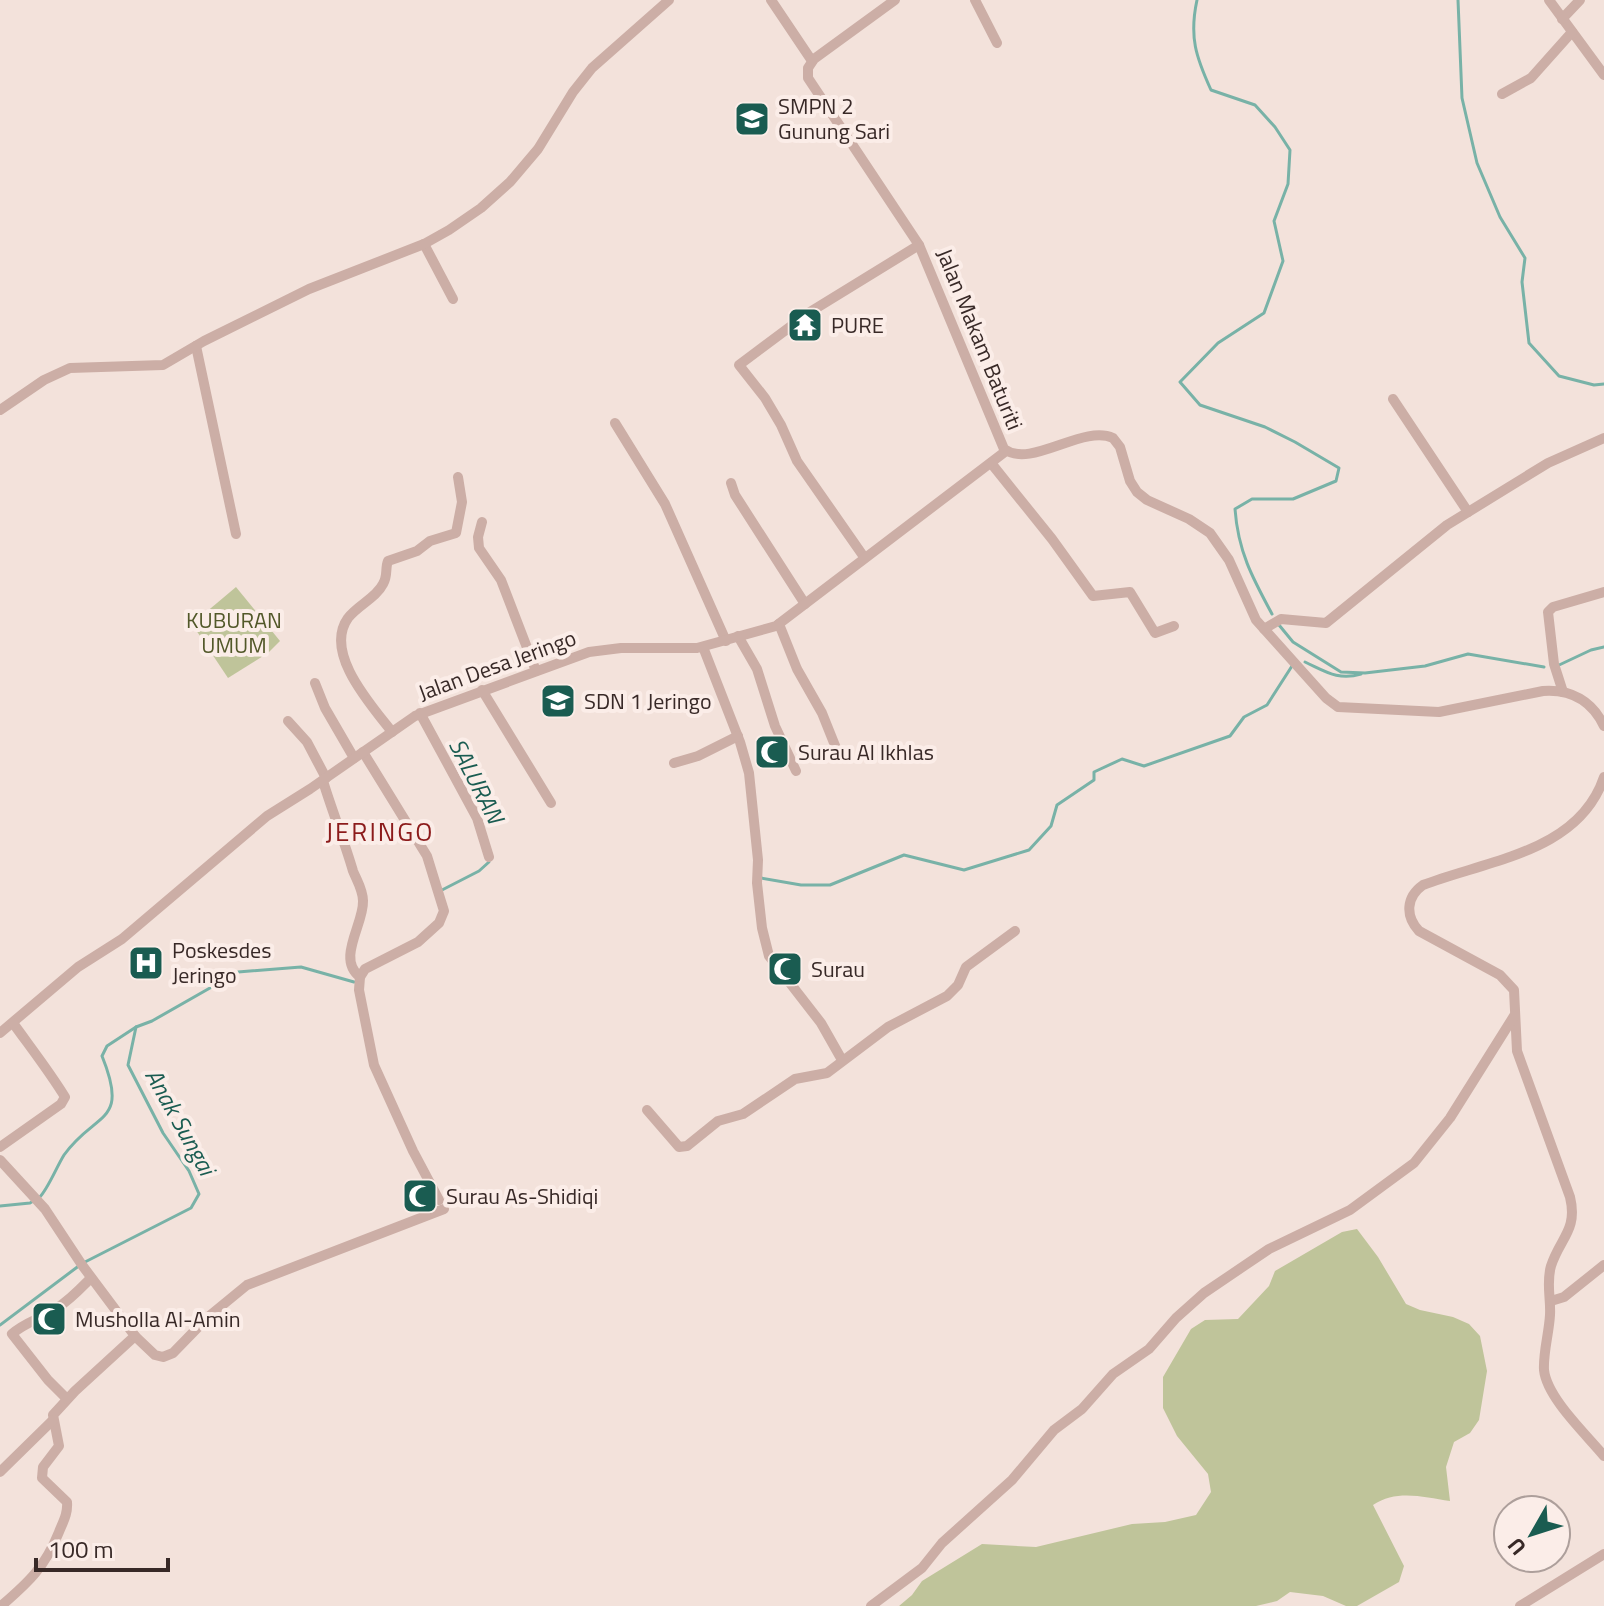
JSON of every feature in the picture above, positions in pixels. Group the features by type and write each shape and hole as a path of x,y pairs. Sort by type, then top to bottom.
{"street":[{"path":"0,410 44,380 70,368 163,365 325,282 424,244 474,213 510,182 538,149 581,80 669,0"},
{"path":"771,0 812,61 895,0"},
{"path":"975,0 997,43"},
{"path":"1549,0 1604,75"},
{"path":"1562,19 1580,0"},
{"path":"1502,94 1531,78 1572,32"},
{"name":"Jalan Makam Baturiti","path":"812,61 808,71 809,82 919,245 1006,451 1020,455 1099,435 1113,438 1120,447 1130,481 1141,496 1202,526 1222,546 1252,612 1264,629 1330,701 1342,708 1439,712 1543,691 1563,692"},
{"path":"424,244 453,299"},
{"path":"864,557 797,461 765,398 739,365 810,312 919,245"},
{"path":"196,346 236,534"},
{"path":"1393,399 1468,512"},
{"path":"615,423 665,504 726,641"},
{"path":"1264,629 1281,619 1326,623 1432,536 1468,512 1548,463 1604,438"},
{"name":"Jalan Desa Jeringo","path":"0,1033 67,976 122,939 267,816 420,713 578,655 599,650 703,647 779,624 1006,451"},
{"path":"991,463 1093,596 1130,592 1155,633 1174,626"},
{"path":"392,732 350,675 343,652 342,629 353,612 383,585 388,561 417,551 430,541 456,533 462,502 458,477"},
{"path":"731,483 735,495 778,566 805,604"},
{"path":"482,522 479,548 501,580 536,671"},
{"path":"1604,592 1553,607 1547,614 1554,664 1563,692 1586,702 1604,726"},
{"path":"779,624 840,758"},
{"path":"738,636 757,669 775,726 796,771"},
{"path":"703,647 738,736 752,789 757,883 769,956 821,1023 842,1060"},
{"path":"0,1160 45,1209 135,1336 155,1355 163,1357 173,1353 208,1317 247,1285 442,1205 413,1151 374,1065 361,1007 360,977 370,965 401,953 418,942 439,923 444,911 427,856 325,708 315,683"},
{"path":"482,690 551,803"},
{"path":"420,713 477,818 489,857"},
{"path":"288,721 307,742 324,779 335,821 363,894 363,915 351,948 350,965 351,970 360,977"},
{"path":"674,763 738,736"},
{"path":"1604,777 1586,811 1557,837 1419,888 1411,898 1409,916 1419,931 1509,982 1516,996 1517,1051 1571,1204 1569,1233 1550,1268 1548,1286 1551,1301 1544,1366 1547,1383 1604,1456"},
{"path":"647,1110 679,1147 687,1146 718,1121 743,1114 795,1079 827,1073 906,1015 947,996 958,985 966,967 1015,931"},
{"path":"871,1606 922,1568 936,1548 1012,1480 1047,1438 1082,1409 1113,1374 1149,1349 1176,1318 1204,1293 1269,1249 1350,1210 1414,1163 1450,1118 1515,1015"},
{"path":"0,1147 61,1104 65,1097 41,1058 13,1023"},
{"path":"1551,1301 1564,1297 1604,1265"},
{"path":"67,1399 12,1334 60,1307 91,1278"},
{"path":"1,1606 30,1581 49,1558 66,1516 67,1502 42,1478 43,1467 59,1446 59,1433 53,1415 135,1336"},
{"path":"0,1472 53,1420"},
{"path":"1520,1606 1604,1554"}],"green space":[{"name":"KUBURAN UMUM","path":"236,587 280,641 268,653 228,678 192,624"},
{"path":"1357,1229 1406,1304 1453,1317 1469,1324 1480,1336 1487,1371 1479,1420 1470,1433 1454,1442 1446,1467 1450,1501 1401,1496 1373,1505 1404,1566 1399,1582 1357,1606 1346,1606 1323,1596 1290,1592 1277,1601 1256,1606 899,1606 922,1581 982,1544 1036,1547 1132,1524 1165,1522 1196,1515 1211,1492 1208,1474 1177,1436 1163,1408 1163,1377 1191,1329 1205,1320 1238,1319 1269,1286 1275,1271 1342,1232"}],"waterway":[{"path":"1197,0 1195,46 1211,90 1255,105 1290,150 1288,184 1274,221 1283,261 1264,313 1218,343 1180,382 1200,405 1265,427 1339,468 1336,481 1293,499 1252,499 1235,509 1247,563 1272,614"},
{"path":"1458,0 1462,98 1477,163 1500,217 1525,258 1522,282 1529,343 1559,376 1594,385 1604,384"},
{"path":"1279,625 1293,642 1341,672 1365,673 1425,666 1468,654 1544,667"},
{"path":"1557,666 1604,647"},
{"path":"1305,662 1338,676 1361,674"},
{"path":"761,878 801,885 830,885 904,855 964,870 1029,850 1051,826 1057,805 1094,780 1094,772 1122,759 1144,766 1230,736 1244,717 1267,705 1292,666"},
{"name":"SALURAN","path":"442,890 479,871 489,862"},
{"path":"39,1198 64,1155 105,1115 110,1106 110,1078 102,1056 107,1046 238,972 301,967 354,982"},
{"name":"Anak Sungai","path":"83,1263 191,1208 199,1194 128,1065 136,1027"},
{"path":"0,1206 35,1200"},
{"name":"Anak Sungai","path":"0,1325 80,1265"}],"place":[{"name":"SMPN 2 Gunung Sari","path":"752,119"},
{"name":"PURE","path":"805,325"},
{"name":"SDN 1 Jeringo","path":"558,701"},
{"name":"Surau Al Ikhlas","path":"772,752"},
{"name":"Poskesdes Jeringo","path":"146,963"},
{"name":"Surau","path":"785,969"},
{"name":"Surau As-Shidiqi","path":"420,1196"},
{"name":"Musholla Al-Amin","path":"49,1319"}],"district":[{"name":"JERINGO","path":"380,832"}]}
